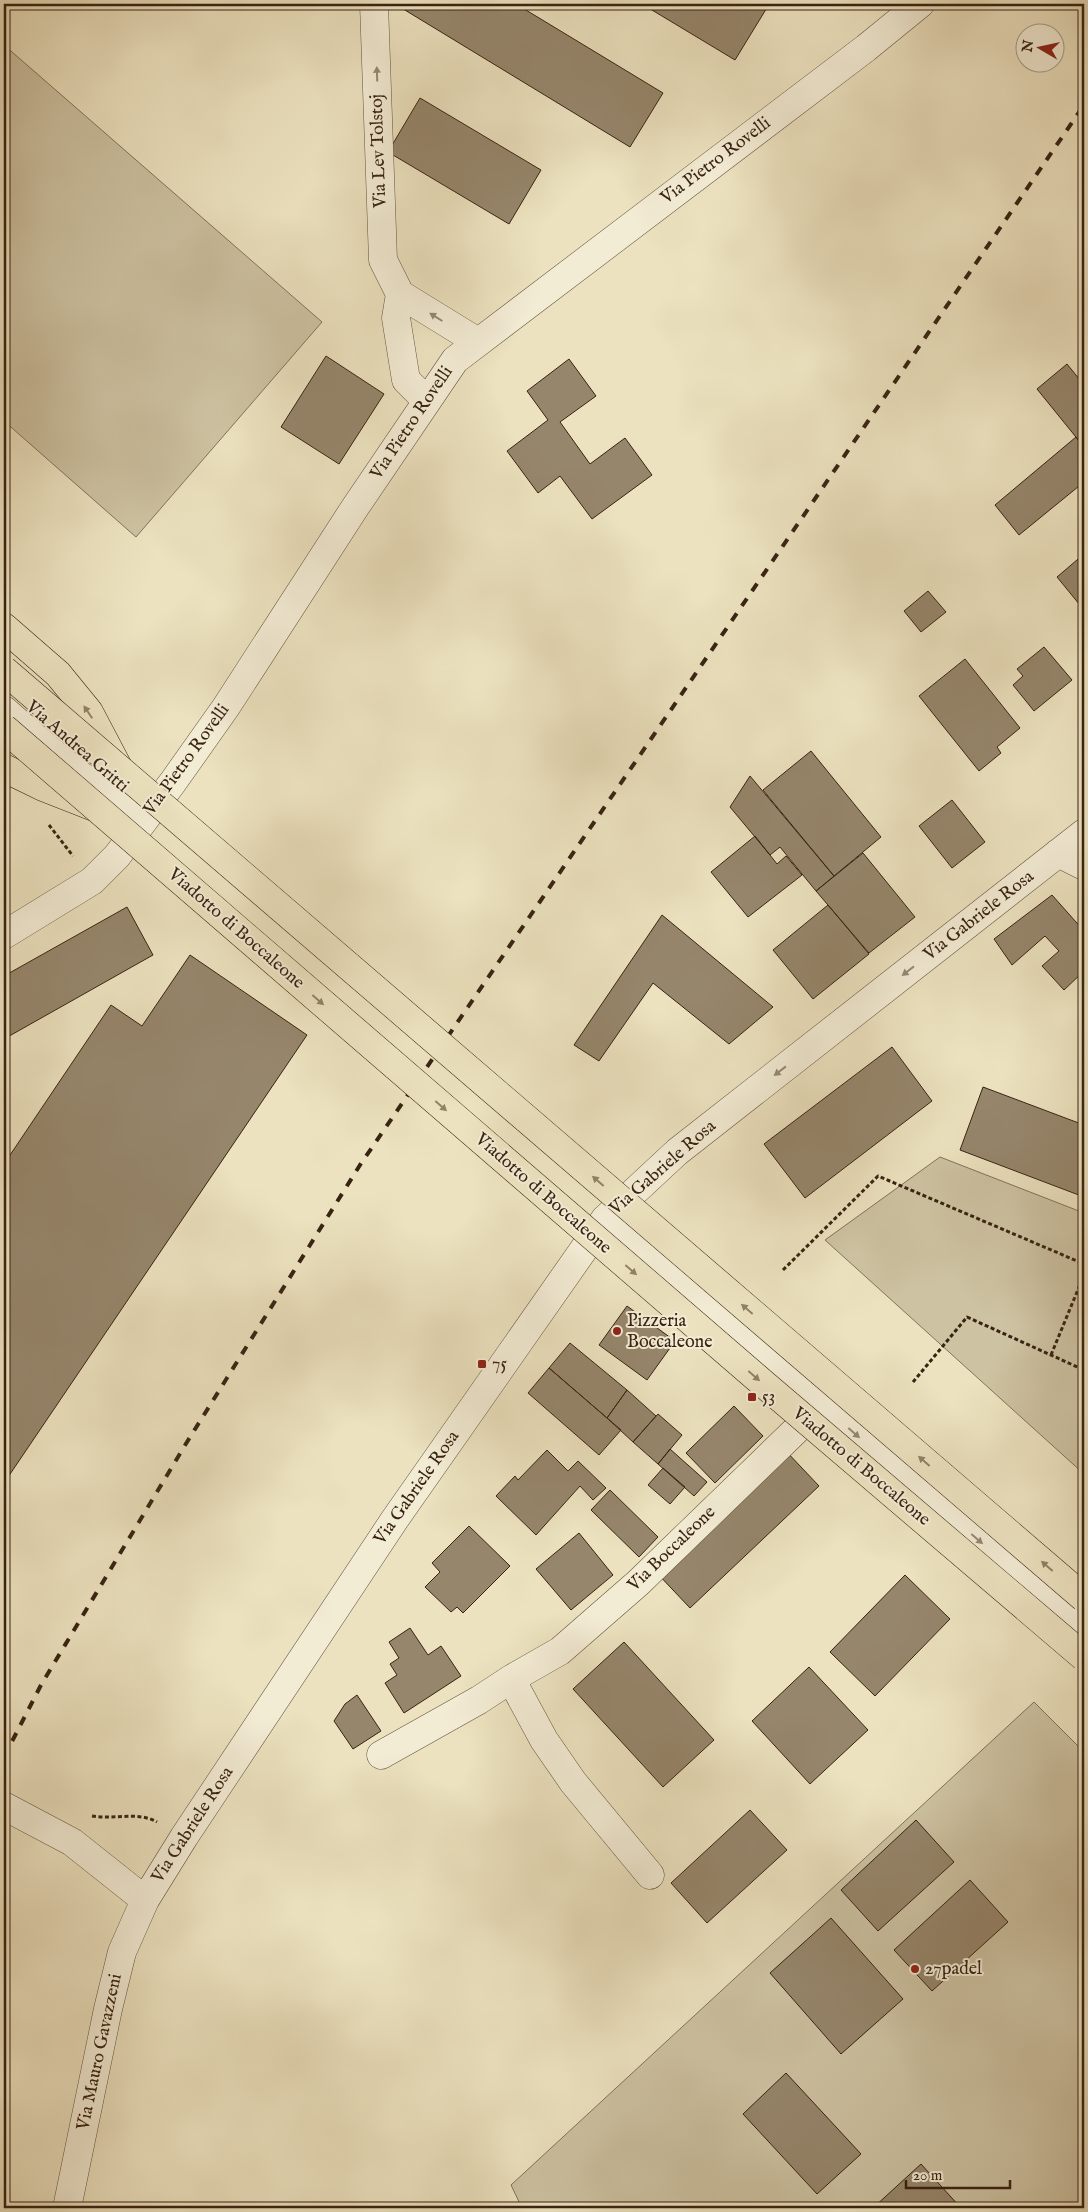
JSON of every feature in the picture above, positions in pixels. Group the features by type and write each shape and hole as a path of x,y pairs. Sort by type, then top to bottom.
{"highway":[{"path":"4,627 58,674 89,712 119,770"},
{"path":"4,670 1084,1598"},
{"name":"Viadotto di Boccaleone","path":"4,728 757,1379 1084,1657"},
{"path":"4,768 43,787 96,808"}],"street":[{"name":"Via Lev Tolstoj","path":"374,4 383,260 400,294"},
{"name":"Via Pietro Rovelli","path":"4,935 92,881 117,856 174,782 226,707 426,400 455,360 850,60 920,4"},
{"path":"426,400 406,380 396,318 400,294 478,342"},
{"name":"Via Andrea Gritti","path":"4,683 146,817"},
{"name":"Via Andrea Gritti","path":"4,710 53,753 146,817"},
{"name":"Via Gabriele Rosa","path":"145,1900 184,1837 395,1519 605,1219 677,1152 1084,833"},
{"path":"1058,853 1084,866"},
{"path":"605,1219 1084,1631"},
{"name":"Via Boccaleone","path":"381,1755 479,1700 560,1651 638,1583 822,1405"},
{"path":"511,1679 544,1740 573,1782 650,1875"},
{"path":"4,1806 72,1842 145,1900"},
{"name":"Via Mauro Gavazzeni","path":"67,2208 108,2009 122,1952 145,1900"}],"path":[{"path":"46,820 92,881"},
{"path":"783,1270 878,1176 1084,1264"},
{"path":"1051,1356 1084,1275"},
{"path":"913,1382 967,1317 1084,1370"},
{"path":"84,1814 104,1818 132,1816 154,1820 184,1837"}],"shaded area":[{"path":"4,45 322,322 136,537 4,421"},
{"path":"940,1157 1084,1213 1084,1474 825,1240"},
{"name":"27padel","path":"1034,1702 1084,1752 1084,2208 522,2208 511,2185"}],"building":[{"path":"395,4 516,4 663,93 630,147"},
{"path":"642,4 764,4 768,6 735,60"},
{"path":"420,98 541,170 509,224 388,152"},
{"path":"326,356 384,394 339,464 281,427"},
{"path":"569,359 596,396 560,422 590,464 625,438 652,475 592,519 560,476 538,493 507,451 548,420 527,391"},
{"path":"1067,364 1084,385 1084,447 1037,389"},
{"path":"1076,437 1084,447 1084,482 1019,535 995,505"},
{"path":"1084,554 1084,610 1057,577"},
{"path":"928,591 946,612 921,632 904,611"},
{"path":"1044,647 1072,680 1034,711 1013,685 1023,676 1017,669"},
{"path":"965,659 1020,728 997,747 1001,753 979,771 919,696"},
{"path":"811,751 881,837 834,876 763,790"},
{"path":"750,776 834,876 816,891 780,847 770,855 730,807"},
{"path":"952,800 985,842 952,868 919,826"},
{"path":"755,836 777,864 786,856 802,875 748,917 711,872"},
{"path":"863,853 915,917 869,953 816,891"},
{"path":"1052,895 1084,931 1084,971 1064,990 1042,966 1059,951 1045,936 1012,965 994,939"},
{"path":"828,905 869,954 813,999 773,950"},
{"path":"127,907 153,955 4,1039 4,976"},
{"path":"662,915 773,1007 729,1044 653,983 599,1061 574,1045"},
{"path":"190,955 307,1035 4,1483 4,1164 111,1005 142,1026"},
{"path":"892,1047 932,1101 805,1198 764,1144"},
{"path":"983,1087 1084,1125 1084,1197 960,1150"},
{"path":"627,1306 675,1341 647,1380 599,1345"},
{"path":"570,1343 627,1390 607,1418 549,1368"},
{"path":"549,1368 621,1430 599,1455 528,1393"},
{"path":"627,1390 656,1416 633,1442 607,1418"},
{"path":"734,1406 763,1436 715,1483 686,1453"},
{"path":"658,1414 682,1435 658,1464 633,1442"},
{"path":"670,1449 707,1482 694,1496 658,1464"},
{"path":"784,1449 819,1486 690,1608 655,1571"},
{"path":"547,1450 568,1471 578,1461 606,1488 593,1500 580,1486 536,1535 496,1496 515,1476 518,1480"},
{"path":"663,1468 685,1487 670,1504 648,1485"},
{"path":"610,1490 658,1537 639,1557 591,1510"},
{"path":"469,1526 510,1566 463,1613 457,1607 451,1612 425,1587 440,1572 432,1563"},
{"path":"579,1533 613,1575 571,1610 536,1569"},
{"path":"905,1575 950,1619 875,1696 830,1652"},
{"path":"410,1628 428,1655 441,1646 461,1676 404,1713 385,1683 397,1675 390,1664 399,1658 389,1642"},
{"path":"624,1642 714,1740 663,1787 573,1689"},
{"path":"809,1667 868,1730 810,1784 752,1721"},
{"path":"357,1695 381,1731 353,1749 334,1721 345,1704"},
{"path":"750,1810 787,1850 707,1923 671,1883"},
{"path":"916,1820 954,1862 878,1931 841,1890"},
{"path":"970,1880 1008,1922 932,1991 894,1950"},
{"path":"831,1918 903,1999 841,2054 770,1973"},
{"path":"786,2073 861,2154 817,2194 743,2114"},
{"path":"921,2164 961,2208 873,2208"}],"railway":[{"path":"4,1757 41,1685 187,1442 360,1165 1084,105"}],"place":[{"name":"Pizzeria Boccaleone","path":"617,1331"},
{"name":"75","path":"482,1364"},
{"name":"53","path":"752,1397"},
{"name":"27padel","path":"915,1969"}]}
